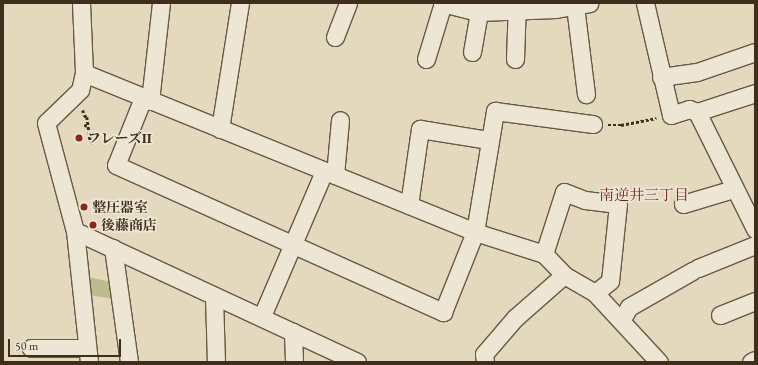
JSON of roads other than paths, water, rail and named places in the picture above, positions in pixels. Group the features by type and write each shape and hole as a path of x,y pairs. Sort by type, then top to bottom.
{"street":[{"path":"31,348 88,355 75,231 71,210 48,138 46,123 80,90 84,74 81,3"},
{"path":"161,3 146,99 116,165 443,312 475,232 494,111 593,124"},
{"path":"220,129 240,3"},
{"path":"335,37 348,3"},
{"path":"426,59 443,3 479,12 517,7 556,10 582,4 586,94"},
{"path":"645,3 661,78 671,115 689,109 697,112 755,94"},
{"path":"515,59 517,7"},
{"path":"472,52 479,12"},
{"path":"661,78 697,72 755,52"},
{"path":"84,74 475,232 544,254 564,275 595,293 622,320 659,362"},
{"path":"697,112 733,189 755,230"},
{"path":"262,316 329,173 340,120"},
{"path":"409,205 420,129 489,140"},
{"path":"683,204 733,189"},
{"path":"544,254 564,192 585,200 618,204 610,281 595,293"},
{"path":"75,231 214,296 262,316 357,362"},
{"path":"622,320 629,307 695,269 755,245"},
{"path":"113,248 129,362"},
{"path":"485,362 484,354 515,318 564,275"},
{"path":"214,296 216,362"},
{"path":"720,315 755,301"},
{"path":"294,332 294,362"},
{"path":"751,362 755,360"}],"place":[{"name":"フレーズⅡ","path":"79,138"},
{"name":"整圧器室","path":"84,207"},
{"name":"後藤商店","path":"93,225"}],"district":[{"name":"南逆井三丁目","path":"644,195"}]}
